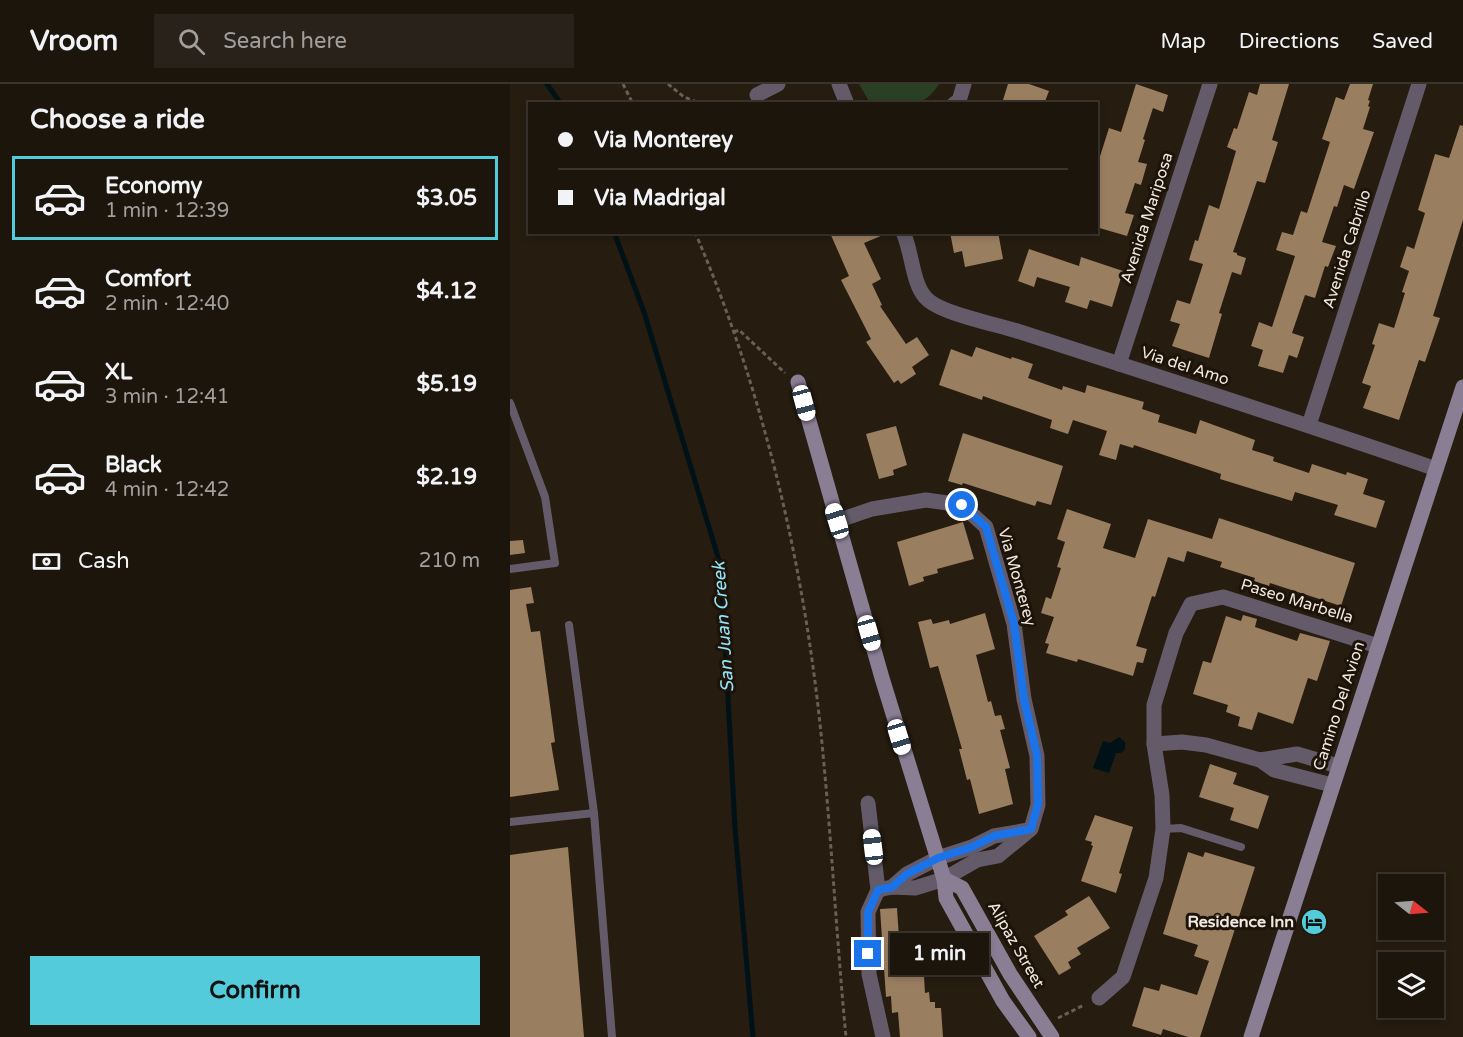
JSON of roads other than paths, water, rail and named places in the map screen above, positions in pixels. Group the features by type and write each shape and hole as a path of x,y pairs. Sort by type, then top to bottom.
{"street":[{"path":"757,95 778,84"},
{"path":"839,84 846,102"},
{"path":"957,102 964,84"},
{"name":"Avenida Mariposa","path":"1119,364 1210,84"},
{"name":"Avenida Cabrillo","path":"1309,425 1419,84"},
{"name":"Via del Amo","path":"904,234 924,297 942,310 987,322 1309,425 1436,469"},
{"path":"798,382 898,735 938,858 946,898 1003,1001 1029,1037"},
{"name":"Camino Del Avion","path":"1251,1037 1463,387"},
{"name":"Via Monterey","path":"837,521 872,509 926,500 962,505 986,527 1014,624 1024,699 1037,756 1038,804 1031,829"},
{"name":"Paseo Marbella","path":"1099,998 1123,977 1156,878 1163,829 1162,795 1154,744 1154,705 1176,633 1191,604 1224,597 1378,646"},
{"path":"1154,744 1182,742 1206,745 1260,760 1274,770 1332,785"},
{"path":"1260,760 1297,754 1338,766"},
{"path":"868,803 885,889"},
{"path":"883,1037 869,974 868,912 885,889 907,874 938,858 972,847 994,836 1031,829"},
{"path":"885,889 915,888 944,879 978,860 998,856 1031,829"},
{"name":"Alipaz Street","path":"944,879 962,888 1010,974 1052,1037"}],"lane":[{"path":"510,403 545,496 555,563 510,569"},
{"path":"569,625 594,813 612,1037"},
{"path":"510,822 594,813"},
{"path":"1163,829 1181,828 1241,846"}],"waterway":[{"name":"San Juan Creek","path":"547,84 560,102"},
{"name":"San Juan Creek","path":"615,234 644,312 721,567 735,828 753,1037"}],"place":[{"name":"Residence Inn","path":"1314,922"}]}
